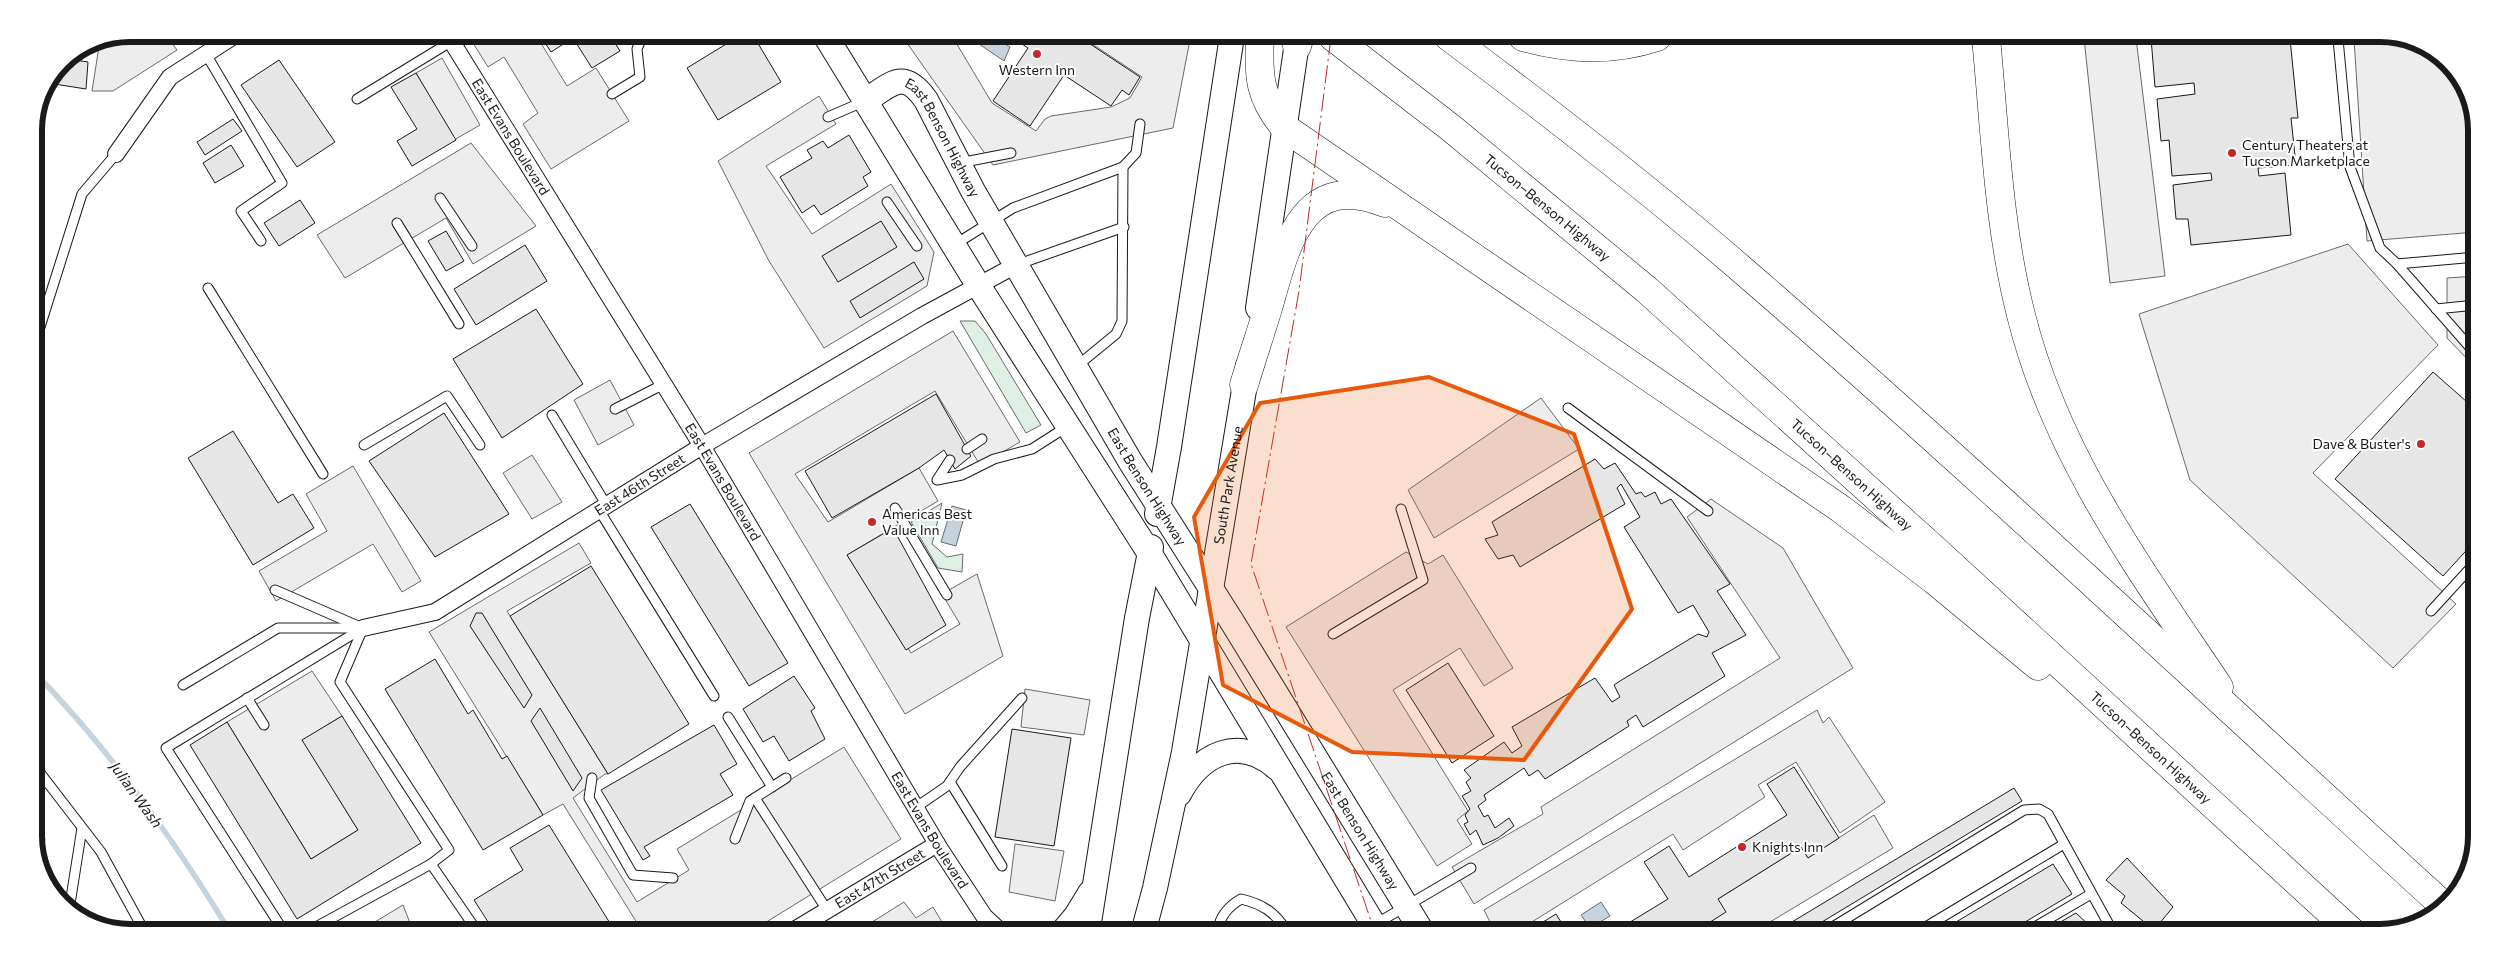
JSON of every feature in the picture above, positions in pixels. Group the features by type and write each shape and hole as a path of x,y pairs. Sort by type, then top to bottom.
{"highway":[{"path":"1260,42 1258,70 1261,91 1272,113 1285,128 1841,509 2207,798"},
{"name":"Tucson–Benson Highway","path":"1341,42 1522,186 1647,290 1815,440 2343,924"},
{"path":"1455,42 1567,128 1738,266 1933,438 2439,901"},
{"path":"1540,42 1553,46 1586,48 1618,47 1638,42"},
{"path":"1986,42 2010,267 2021,317 2050,400 2066,440 2106,518 2244,724"},
{"path":"1244,385 1288,243 1299,222 1312,208 1341,196 1356,195 1379,201 1414,218"}],"main road":[{"path":"834,42 865,100 978,285 1150,554 1201,642 1373,924"},
{"path":"1089,924 1137,618 1158,507 1231,42"},
{"name":"South Park Avenue","path":"1145,924 1156,888 1184,752 1244,385 1253,341 1298,42"},
{"name":"East Benson Highway","path":"865,100 896,82 906,81 916,86 1016,265 1158,507 1417,924"},
{"path":"1171,814 1180,793 1194,770 1203,762 1224,753 1234,751 1256,754 1267,759 1287,781"},
{"path":"1069,924 1095,885"}],"street":[{"path":"116,154 170,77 225,42"},
{"name":"East Evans Boulevard","path":"452,42 702,446 937,844 984,916 993,924"},
{"name":"East 46th Street","path":"363,628 435,612 702,446 978,285 1016,265"},
{"name":"East 47th Street","path":"804,924 937,844"}],"lane":[{"path":"358,99 444,42"},
{"path":"612,94 640,77 637,49 640,42"},
{"path":"2338,42 2350,167 2380,248 2397,264 2468,344"},
{"path":"206,54 282,184 241,211 261,241"},
{"path":"828,117 865,100"},
{"path":"954,245 1013,208 1123,167 1136,153 1140,124"},
{"path":"959,163 1011,152"},
{"path":"42,320 82,194 116,154"},
{"path":"1076,367 1116,334 1122,321 1123,167"},
{"path":"440,198 472,246"},
{"path":"887,202 917,246"},
{"path":"398,223 459,324"},
{"path":"1016,265 1124,227"},
{"path":"2397,264 2468,258"},
{"path":"208,288 323,474"},
{"path":"2436,309 2468,306"},
{"path":"615,409 664,384"},
{"path":"364,445 448,396 480,445"},
{"path":"1568,408 1708,510"},
{"path":"552,414 603,508 714,696"},
{"path":"950,460 937,480 962,475 994,459 1032,449 1068,426"},
{"path":"967,449 982,439"},
{"path":"895,508 947,595"},
{"path":"1333,634 1423,580 1401,509"},
{"path":"2431,611 2468,571"},
{"path":"276,590 363,628"},
{"path":"183,685 278,628 363,628"},
{"path":"279,924 166,748 363,628"},
{"path":"321,924 431,864 449,850 340,682 363,628"},
{"path":"247,698 264,725"},
{"path":"916,808 950,782 1022,698"},
{"path":"728,717 772,787"},
{"path":"43,777 101,852 140,924"},
{"path":"592,778 589,798 633,875 673,878"},
{"path":"735,839 752,800 786,778"},
{"path":"950,782 1002,866"},
{"path":"752,800 827,910"},
{"path":"1837,924 2024,810 2040,809 2048,814 2108,924"},
{"path":"71,900 82,828"},
{"path":"1930,924 2064,844"},
{"path":"431,864 472,924"},
{"path":"1381,924 1406,906 1471,868"},
{"path":"2040,924 2091,894"},
{"path":"1219,924 1230,906 1241,899 1259,903 1278,917 1282,924"}],"highlighted area":[{"path":"1429,377 1574,434 1632,609 1524,760 1352,752 1223,685 1194,517 1260,403"}],"green space":[{"path":"960,321 975,321 986,334 1041,425 1026,433"},
{"path":"942,503 932,544 947,557 963,554 962,572 938,568 911,522"}],"shaded area":[{"path":"171,42 177,50 113,91 92,91 99,48 119,43"},
{"path":"472,42 540,42 567,86 596,68 629,121 551,169 523,124 538,113 504,57 488,67"},
{"path":"906,42 956,42 992,103 1036,131 1045,119 1051,116 1111,107 1130,98 1142,77 1089,42 1184,42 1189,45 1173,128 993,165"},
{"path":"980,42 1002,42 1010,47 1004,61 979,44"},
{"path":"2084,42 2136,42 2165,276 2110,283"},
{"path":"2354,42 2392,43 2414,49 2434,61 2450,77 2462,97 2467,113 2468,125 2468,233 2367,241"},
{"path":"442,58 480,125 454,140 416,73"},
{"path":"819,96 836,124 766,166 812,234 891,184 934,252 927,286 824,348 769,261 718,161"},
{"path":"471,143 536,226 473,264 446,218 345,278 317,235"},
{"path":"2348,244 2438,345 2313,473 2456,604 2393,668 2190,480 2139,314"},
{"path":"2468,277 2468,360 2447,338 2447,278"},
{"path":"953,331 1020,442 980,465 935,391 795,474 828,522 919,468 938,501 847,555 911,653 960,624 942,594 977,574 1003,656 905,714 749,453"},
{"path":"610,380 634,425 598,445 574,400"},
{"path":"1541,398 1579,449 1434,538 1408,490"},
{"path":"532,455 562,502 532,519 503,473"},
{"path":"353,466 421,581 402,592 373,544 276,601 259,571 327,531 306,494"},
{"path":"1711,499 1783,548 1853,668 1474,904 1452,867 1543,814 1541,807 1780,658 1687,517"},
{"path":"952,506 966,510 956,546 941,542"},
{"path":"579,543 591,563 507,611 608,774 605,774 573,798 637,902 689,870 677,849 844,747 901,839 763,924 638,924 563,804 543,815 429,632"},
{"path":"1406,552 1428,564 1443,555 1513,668 1484,686 1460,648 1393,690 1468,811 1457,820 1472,844 1437,866 1286,627"},
{"path":"312,671 342,716 303,740 358,830 311,859 227,722"},
{"path":"1025,689 1090,700 1084,735 1021,727"},
{"path":"1817,710 1823,723 1829,717 1885,802 1840,833 1796,762 1758,785 1765,797 1683,850 1673,834 1529,924 1491,924 1484,910"},
{"path":"1874,815 1893,848 1767,924 1701,924 1718,899 1801,847 1808,858"},
{"path":"1015,844 1064,851 1055,901 1009,892"},
{"path":"904,902 916,918 933,907 943,924 869,924"},
{"path":"1601,902 1610,916 1597,924 1587,924 1581,915"},
{"path":"403,905 410,924 372,924"}],"building":[{"path":"545,42 567,42 551,52"},
{"path":"576,42 614,42 620,51 592,68"},
{"path":"730,42 757,42 781,82 718,120 687,68"},
{"path":"1019,42 1087,42 1140,77 1129,95 1122,90 1111,106 1064,75 1030,126 993,101 1028,48"},
{"name":"Century Theaters at Tucson Marketplace","path":"2151,42 2290,42 2298,118 2291,118 2296,165 2258,168 2259,176 2285,173 2291,235 2191,245 2188,219 2176,219 2173,185 2212,180 2211,173 2172,176 2169,140 2161,141 2157,99 2195,94 2194,83 2155,87"},
{"path":"78,60 88,62 86,89 56,84 68,68"},
{"path":"279,60 335,142 297,167 241,85"},
{"path":"416,73 456,140 412,166 397,141 417,129 391,87"},
{"path":"233,119 242,131 205,155 197,142"},
{"path":"849,135 871,172 863,177 868,186 821,215 814,205 802,213 780,177 812,158 807,150 823,141 828,148"},
{"path":"231,145 244,166 215,183 203,163"},
{"path":"300,200 315,223 279,246 264,223"},
{"path":"881,221 897,247 838,282 822,256"},
{"path":"446,231 464,261 446,271 428,241"},
{"path":"525,245 547,281 476,325 454,289"},
{"path":"914,262 924,279 860,318 850,301"},
{"path":"536,309 583,384 502,438 453,359"},
{"name":"Dave & Buster's","path":"2433,372 2468,403 2468,549 2443,576 2335,479"},
{"path":"936,394 971,456 955,469 944,450 919,468 832,518 805,471"},
{"path":"444,413 509,514 435,557 369,461"},
{"path":"233,431 278,503 293,494 314,528 253,565 188,458"},
{"path":"1595,459 1604,469 1615,463 1636,494 1641,492 1645,497 1655,492 1661,504 1671,499 1730,584 1717,591 1746,635 1712,653 1725,676 1643,727 1636,715 1627,721 1629,726 1545,779 1538,770 1529,776 1524,768 1484,795 1486,800 1478,806 1484,817 1488,815 1495,828 1509,818 1514,826 1498,838 1483,845 1476,830 1470,835 1464,824 1468,822 1465,815 1470,809 1462,796 1471,791 1466,782 1471,778 1464,770 1504,742 1512,753 1522,746 1512,727 1595,678 1612,702 1620,697 1614,685 1698,634 1707,637 1709,632 1693,605 1678,613 1624,527 1640,517 1621,484 1617,488 1625,504 1520,567 1513,555 1498,559 1485,539 1498,535 1492,522"},
{"path":"690,504 788,663 749,686 651,527"},
{"path":"893,528 946,625 906,650 847,555"},
{"path":"591,566 689,724 608,774 510,616"},
{"path":"476,613 482,613 532,695 524,708 470,626"},
{"path":"435,659 468,714 473,710 502,759 507,756 543,815 483,850 385,689"},
{"path":"1448,663 1494,736 1452,763 1406,690"},
{"path":"794,676 815,708 811,711 825,739 789,761 774,736 763,742 743,709"},
{"path":"540,708 582,778 573,791 531,721"},
{"path":"342,716 421,843 297,919 190,745 227,722 311,859 358,830 302,740"},
{"path":"714,725 737,764 720,774 733,795 644,847 650,856 643,860 601,790"},
{"path":"1012,729 1071,738 1054,846 995,837"},
{"path":"1794,767 1839,838 1808,858 1801,847 1718,899 1726,912 1707,924 1627,924 1668,899 1644,862 1669,846 1689,877 1787,815 1767,784"},
{"path":"2014,788 2022,801 1819,924 1789,924"},
{"path":"549,825 611,924 489,924 474,900 523,870 510,848"},
{"path":"2127,858 2173,907 2159,924 2147,924 2121,903 2125,896 2106,880"},
{"path":"2053,864 2072,894 2022,924 1953,924"},
{"path":"2076,913 2088,924 2057,924"},
{"path":"1556,914 1562,924 1540,924"}],"waterway":[{"name":"Julian Wash","path":"43,681 88,731 138,794 184,859 225,924"}],"power":[{"path":"1330,42 1299,291 1251,564 1372,924"}],"place":[{"name":"Western Inn","path":"1037,54"},
{"name":"Century Theaters at Tucson Marketplace","path":"2232,153"},
{"name":"Dave & Buster's","path":"2421,444"},
{"name":"Americas Best Value Inn","path":"872,522"},
{"name":"Knights Inn","path":"1742,847"}]}
